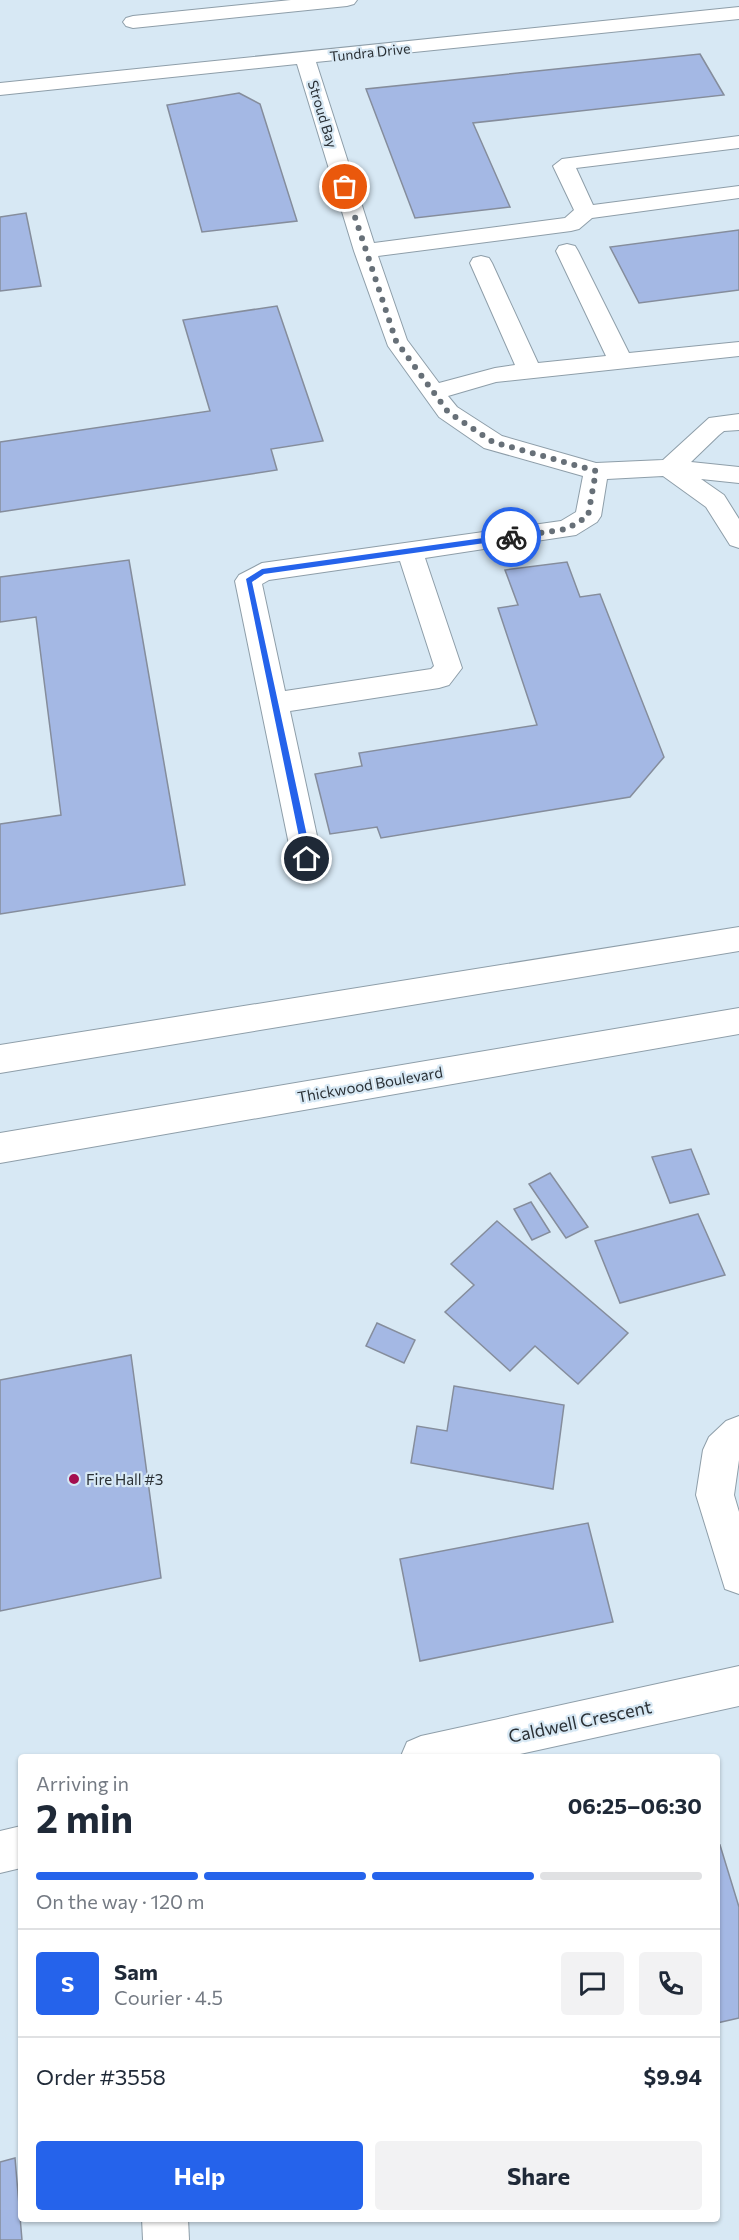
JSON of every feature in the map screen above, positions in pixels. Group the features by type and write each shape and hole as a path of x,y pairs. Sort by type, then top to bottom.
{"street":[{"path":"128,0 146,75"},
{"path":"133,22 347,0"},
{"name":"Tundra Drive","path":"0,89 739,13"},
{"name":"Stroud Bay","path":"305,58 365,251 396,341 448,412 493,442 596,471 670,468 739,475"},
{"path":"586,212 564,166 569,162 739,142"},
{"path":"365,251 571,224 586,212 739,192"},
{"path":"567,250 621,362"},
{"path":"480,263 530,372"},
{"path":"434,392 495,375 739,349"},
{"path":"739,422 718,424 710,429 670,468 716,501 739,539"},
{"path":"307,859 248,581 262,572 567,529 588,516 596,471"},
{"path":"274,703 439,678 448,668 410,551"},
{"path":"0,1059 739,939"},
{"name":"Thickwood Boulevard","path":"0,1148 739,1021"},
{"path":"0,1035 104,1042"},
{"path":"739,1434 722,1450 715,1495 739,1575"},
{"name":"Caldwell Crescent","path":"430,1754 739,1686"},
{"path":"0,1852 18,1848"},
{"path":"165,2222 166,2240"}],"building":[{"path":"700,54 724,95 473,123 510,207 415,218 366,89"},
{"path":"239,93 260,104 297,221 202,232 167,105"},
{"path":"26,213 41,286 0,291 0,217"},
{"path":"739,230 739,290 639,303 610,247"},
{"path":"277,306 323,441 271,449 277,470 0,512 0,442 210,411 183,320"},
{"path":"129,560 185,885 0,914 0,824 61,815 36,617 0,622 0,577"},
{"path":"567,562 580,597 600,594 664,757 630,797 381,838 377,827 330,834 315,774 362,766 359,753 537,725 498,608 518,605 505,570"},
{"path":"691,1149 709,1194 670,1203 652,1157"},
{"path":"550,1173 588,1227 566,1238 529,1184"},
{"path":"531,1202 550,1232 532,1240 514,1209"},
{"path":"698,1214 725,1275 620,1303 595,1241"},
{"path":"497,1221 628,1333 578,1384 535,1346 510,1371 445,1312 474,1285 451,1264"},
{"path":"377,1323 415,1340 404,1363 366,1346"},
{"name":"Fire Hall #3","path":"131,1355 161,1578 0,1611 0,1380"},
{"path":"454,1386 564,1405 553,1489 411,1463 417,1426 447,1431"},
{"path":"588,1523 613,1622 420,1661 400,1559"},
{"path":"720,1845 739,1907 739,2018 720,2022"},
{"path":"15,2158 18,2222 20,2222 22,2240 0,2240 0,2162"}],"way so far":[{"path":"345,187 396,341 448,412 493,442 596,471 588,516 567,529 511,537"}],"place":[{"name":"Fire Hall #3","path":"74,1479"}],"route":[{"path":"307,859 248,581 262,572 511,537"}]}
